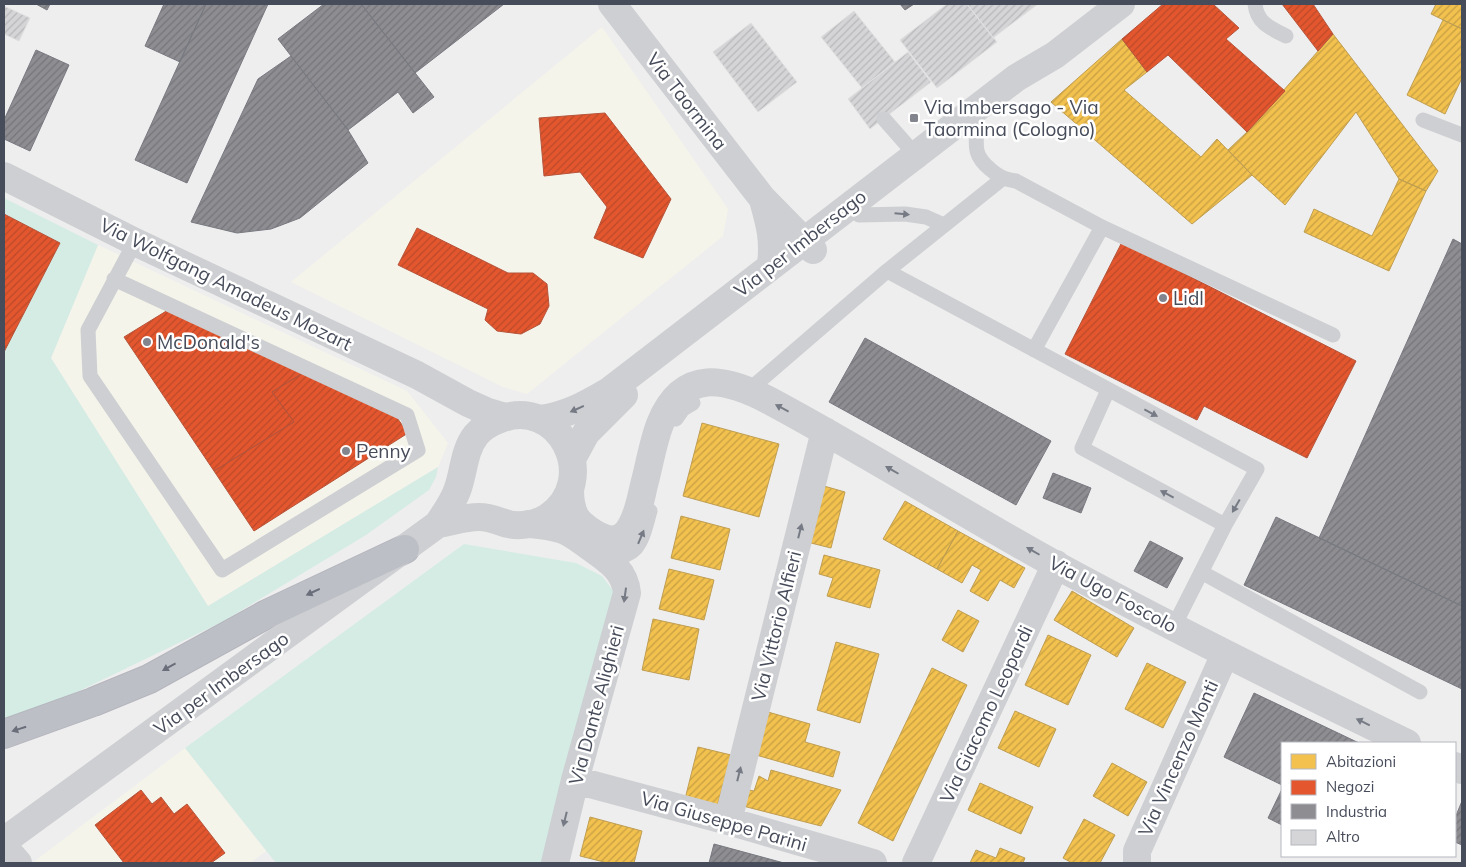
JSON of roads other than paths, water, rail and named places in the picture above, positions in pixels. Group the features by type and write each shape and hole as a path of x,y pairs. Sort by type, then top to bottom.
{"highway":[{"path":"4,734 93,702 149,678 267,614 405,549"}],"main road":[{"name":"Via per Imbersago","path":"539,419 568,413 609,391 771,265 859,215 1016,78 1055,55 1121,4"},
{"name":"Via per Imbersago","path":"572,456 586,432 618,400 809,245 920,160 977,125 1027,86 1055,55"},
{"name":"Via per Imbersago","path":"4,842 438,524 458,491 465,461 476,435 489,423 505,417 522,415 539,419 554,428 566,441 572,456 574,474 570,490 562,505 547,518 529,524 510,524 492,518 478,517 438,524"},
{"name":"Via per Imbersago","path":"465,461 467,489 477,506 492,518"}],"street":[{"name":"Via Taormina","path":"613,4 762,198 809,245"},
{"name":"Via Wolfgang Amadeus Mozart","path":"4,176 135,242 408,371 488,412 505,417"},
{"name":"Via Taormina","path":"762,198 771,229 773,246 771,265"},
{"path":"570,490 570,504 581,524 596,534 614,540 626,533 637,513 659,428 667,410 691,404 682,392 691,386 703,383 728,383 749,390 825,431"},
{"path":"448,392 460,410 466,428 465,461"},
{"name":"Via Ugo Foscolo","path":"825,431 1056,564 1225,654 1405,742"},
{"name":"Via Vittorio Alfieri","path":"728,821 825,431"},
{"name":"Via Dante Alighieri","path":"529,524 553,527 568,532 603,555 622,574 626,583 627,593 575,780 555,863"},
{"name":"Via Giacomo Leopardi","path":"916,863 1056,564"},
{"name":"Via Vincenzo Monti","path":"1136,863 1137,851 1225,654"},
{"name":"Via Giuseppe Parini","path":"575,780 728,821 873,863"},
{"path":"4,846 18,863"}],"lane":[{"path":"1255,4 1256,14 1268,28 1286,36"},
{"path":"884,119 920,160"},
{"path":"1423,120 1462,135"},
{"path":"977,125 976,143 980,160 1002,179 1016,181 1102,227 1333,335"},
{"path":"749,390 858,295 1002,179"},
{"path":"859,215 905,214 926,217 944,225"},
{"path":"1034,350 1102,227"},
{"path":"114,279 408,415 418,450 222,570 90,376 88,330 114,279 135,242"},
{"path":"887,271 1257,469 1225,525 1174,626"},
{"path":"1108,390 1082,448 1225,525"},
{"path":"603,555 623,557 633,551 640,542 672,428 683,409 691,404"},
{"path":"1201,572 1420,692"}],"place":[{"name":"Via Imbersago - Via Taormina (Cologno)","path":"914,118"},
{"name":"Lidl","path":"1163,298"},
{"name":"McDonald's","path":"147,342"},
{"name":"Penny","path":"346,451"}]}
